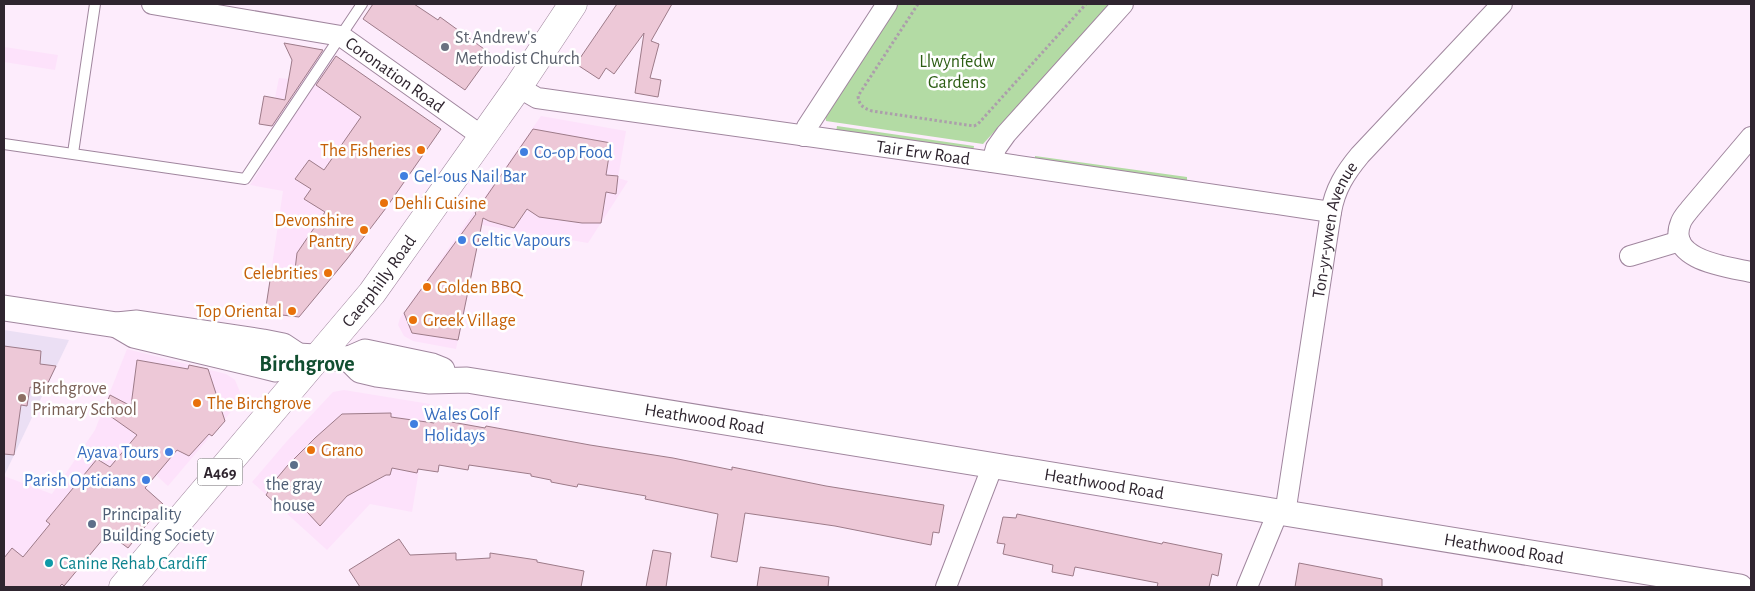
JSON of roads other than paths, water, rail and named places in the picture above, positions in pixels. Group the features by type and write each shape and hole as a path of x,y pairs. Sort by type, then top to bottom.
{"main road":[{"name":"Caerphilly Road","path":"122,587 308,357 372,293 518,87 572,4"}],"street":[{"name":"Coronation Road","path":"152,4 341,36 483,137"},
{"path":"804,136 811,120 887,4"},
{"path":"992,162 996,148 1006,134 1123,4"},
{"name":"Ton-yr-ywen Avenue","path":"1247,587 1282,513 1331,212 1338,186 1347,171 1502,4"},
{"name":"Tair Erw Road","path":"518,87 537,98 1331,212"},
{"path":"1751,137 1681,221 1678,232 1680,241 1686,250 1697,258 1751,272"},
{"path":"1630,256 1680,241"},
{"path":"4,308 116,325 137,323 283,346 308,357"},
{"name":"Heathwood Road","path":"308,357 349,359 364,352 432,366 467,380 993,464 1740,587"},
{"path":"946,587 993,464"}],"lane":[{"path":"73,154 95,4"},
{"path":"4,144 245,179 362,4"}],"place":[{"name":"St Andrew's Methodist Church","path":"445,47"},
{"name":"The Fisheries","path":"421,150"},
{"name":"Co-op Food","path":"524,152"},
{"name":"Gel-ous Nail Bar","path":"404,176"},
{"name":"Dehli Cuisine","path":"384,203"},
{"name":"Devonshire Pantry","path":"364,230"},
{"name":"Celtic Vapours","path":"462,240"},
{"name":"Celebrities","path":"328,273"},
{"name":"Golden BBQ","path":"427,287"},
{"name":"Top Oriental","path":"292,311"},
{"name":"Greek Village","path":"413,320"},
{"name":"Birchgrove Primary School","path":"22,398"},
{"name":"The Birchgrove","path":"197,403"},
{"name":"Wales Golf Holidays","path":"414,424"},
{"name":"Grano","path":"311,450"},
{"name":"Ayava Tours","path":"169,452"},
{"name":"the gray house","path":"294,465"},
{"name":"Parish Opticians","path":"146,480"},
{"name":"Principality Building Society","path":"92,524"},
{"name":"Canine Rehab Cardiff","path":"49,563"}],"district":[{"name":"Birchgrove","path":"307,363"}],"park label":[{"name":"Llwynfedw Gardens","path":"957,71"}]}
